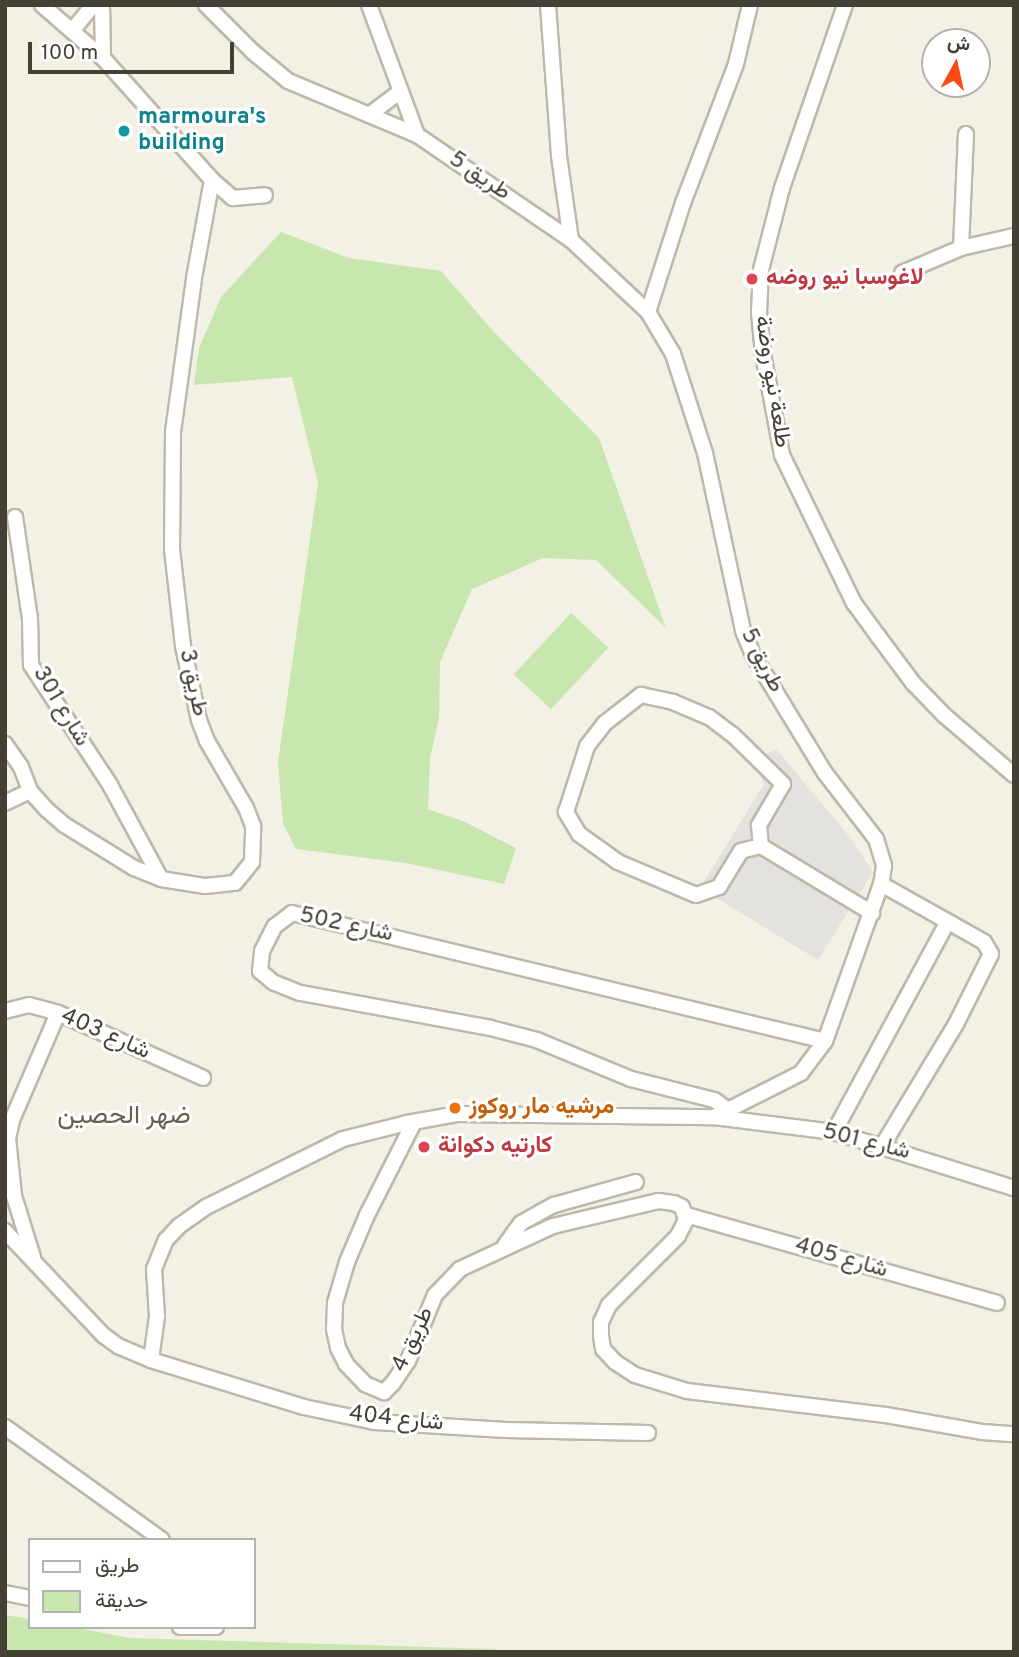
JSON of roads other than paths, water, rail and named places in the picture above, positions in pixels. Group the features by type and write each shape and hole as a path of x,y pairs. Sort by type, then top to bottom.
{"street":[{"path":"43,5 103,58 212,180 233,198 265,195"},
{"path":"72,31 93,5"},
{"path":"102,5 103,58"},
{"name":"طريق 5","path":"206,5 253,52 289,81 417,135 571,240 649,312 673,354 696,423 748,643 825,773 876,839 884,866 872,913 825,1041 801,1073 714,1118"},
{"path":"369,5 417,135"},
{"path":"548,5 559,156 571,240"},
{"path":"649,312 683,203 736,64 750,5"},
{"name":"طلعة نيو روضة","path":"845,5 782,188 761,270 759,312 762,354 776,430 782,455 803,504 854,603 912,683 1014,775"},
{"path":"369,115 400,92"},
{"path":"961,248 966,134"},
{"name":"طريق 3","path":"5,744 21,767 30,791 63,824 134,868 161,879 205,886 235,883 252,862 254,843 246,808 207,741 199,720 183,646 172,550 173,432 194,278 212,180"},
{"path":"902,273 961,248 1014,236"},
{"name":"شارع 301","path":"15,517 30,618 31,665 110,785 161,879"},
{"path":"761,846 760,825 783,784 733,735 709,716 673,702 641,695 605,723 587,746 566,812 579,834 618,862 696,895 719,887 741,851 761,846 872,913"},
{"path":"5,803 30,791"},
{"path":"881,884 984,942 990,948 990,959 932,1066 882,1146"},
{"name":"شارع 502","path":"728,1110 714,1100 631,1079 526,1037 491,1028 300,993 273,982 260,971 262,951 275,926 292,912 825,1041"},
{"path":"834,1132 947,923"},
{"name":"شارع 403","path":"5,1011 29,1004 58,1013 203,1078"},
{"path":"34,1262 14,1196 8,1138 12,1120 58,1013"},
{"path":"5,1231 103,1335 118,1346 151,1360 157,1316 154,1269 166,1240 179,1226 206,1207 343,1139 458,1114 714,1118"},
{"name":"شارع 501","path":"714,1118 834,1132 1014,1188"},
{"name":"طريق 4","path":"407,1123 412,1126 346,1262 335,1303 334,1329 338,1348 357,1377 384,1392 402,1371 424,1317 446,1281 460,1269 504,1246 553,1226 659,1201 674,1203 686,1215"},
{"path":"504,1246 521,1223 554,1205 636,1182"},
{"path":"686,1215 684,1229 678,1237 609,1305 601,1322 601,1336 603,1349 615,1362 635,1375 687,1391 886,1415 982,1433 1014,1434"},
{"name":"شارع 405","path":"686,1215 997,1303"},
{"name":"شارع 404","path":"151,1360 304,1407 375,1422 506,1430 648,1433"},
{"path":"5,1427 159,1538"},
{"path":"5,1592 28,1598"}],"place":[{"name":"marmoura's building","path":"124,131"},
{"name":"لاغوسبا نيو روضه","path":"752,279"},
{"name":"مرشيه مار روكوز","path":"455,1108"},
{"name":"كارتيه دكوانة","path":"424,1147"}],"district":[{"name":"ضهر الحصين","path":"124,1117"}]}
